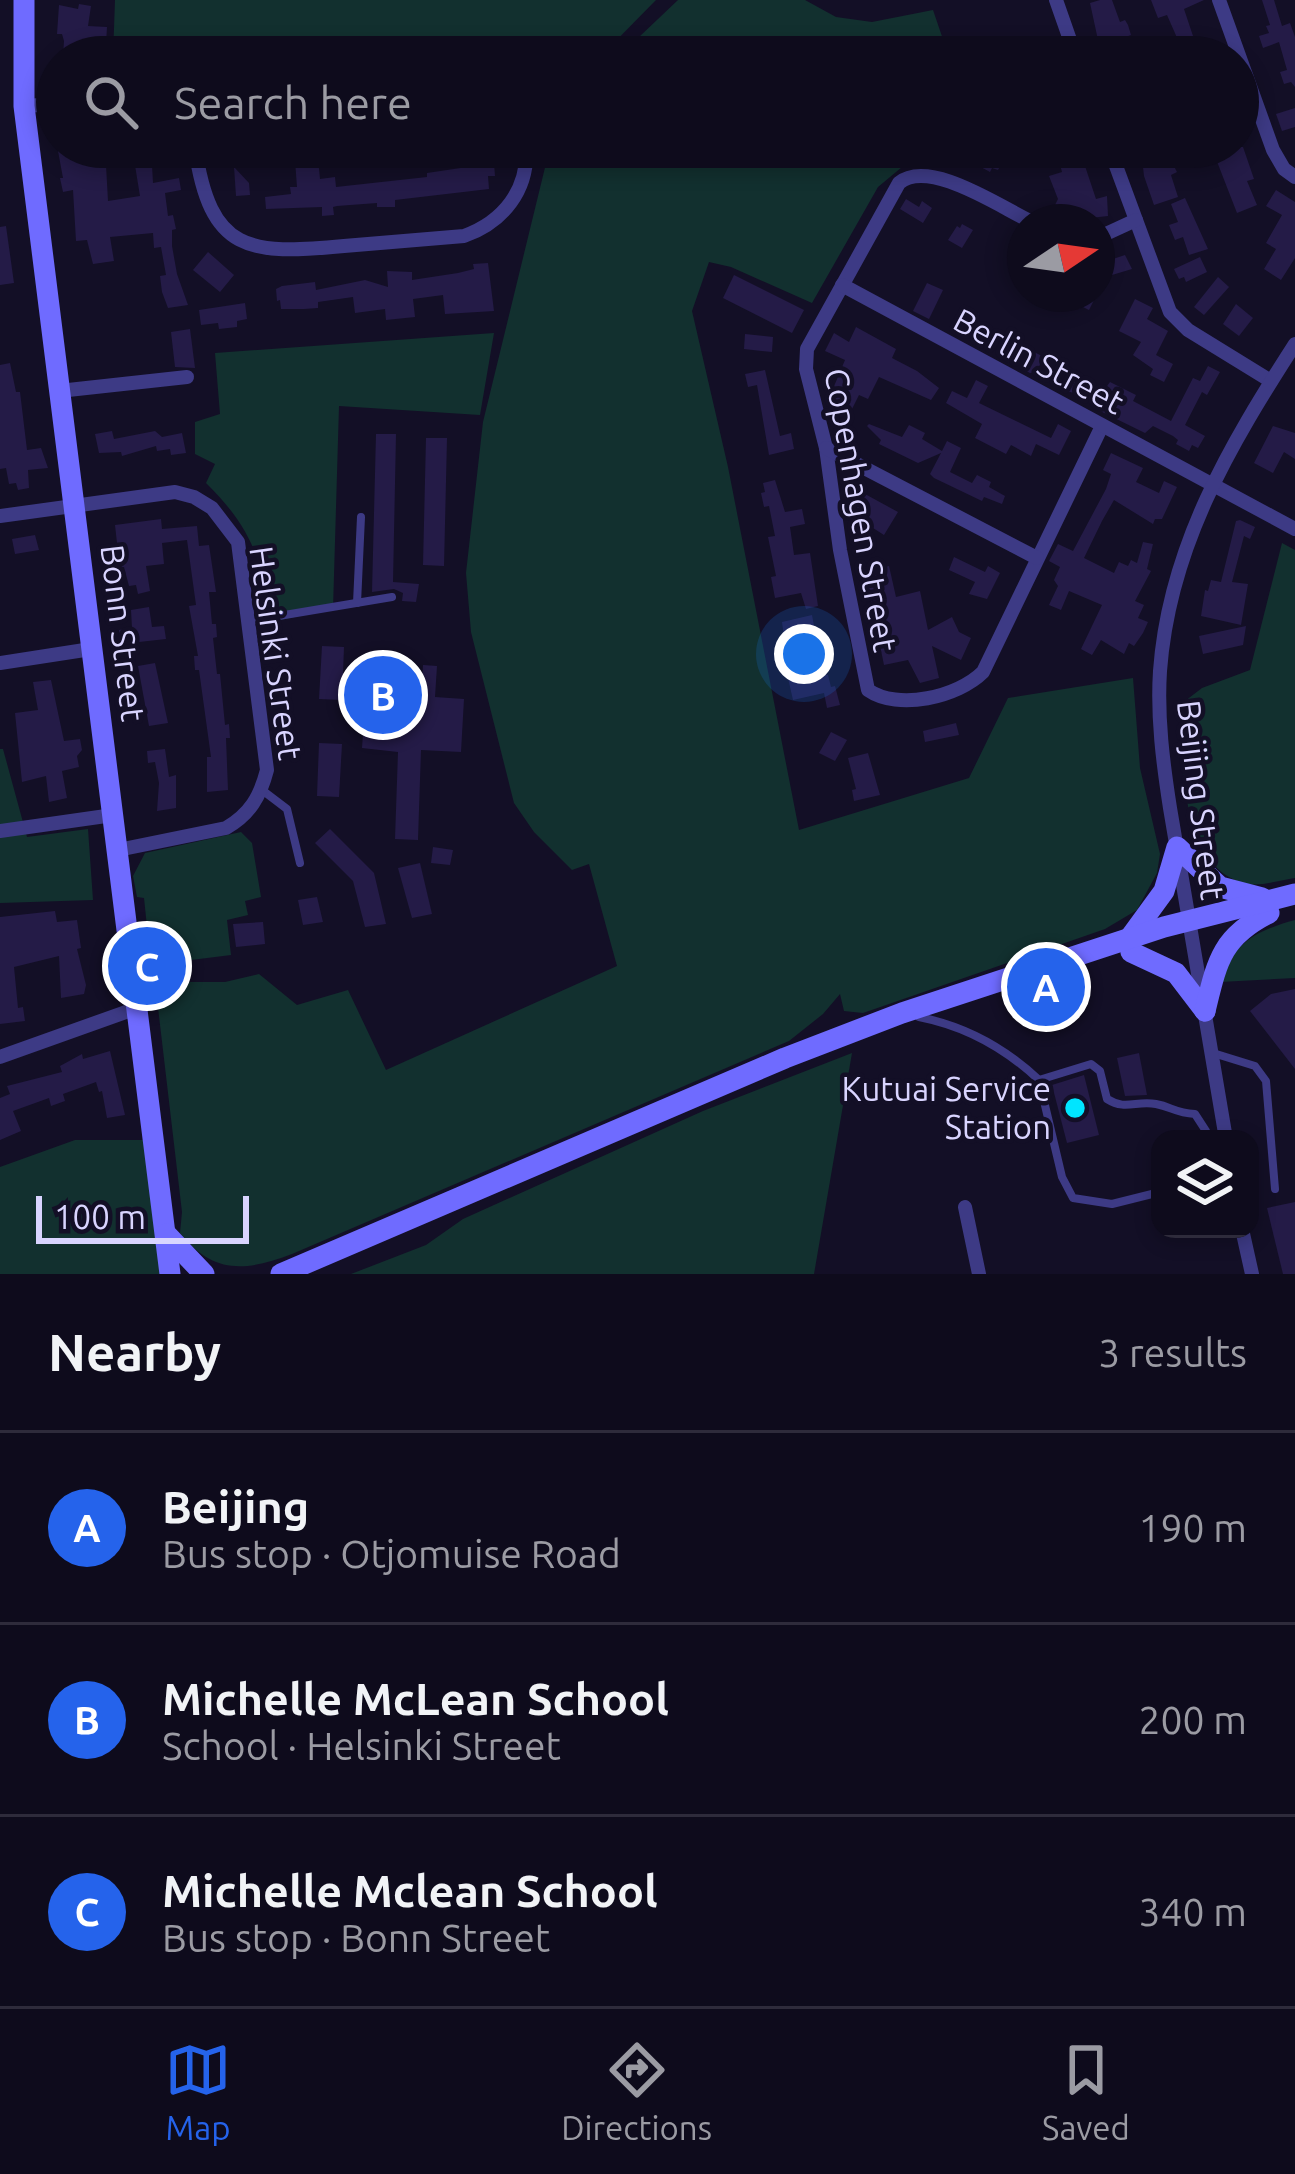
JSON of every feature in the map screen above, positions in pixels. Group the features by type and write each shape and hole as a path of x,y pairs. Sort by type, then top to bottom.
{"main road":[{"name":"Bonn Street","path":"24,0 24,106 166,1234 166,1274"},
{"path":"869,1028 919,1017 1130,946 1164,891 1177,847 1220,887 1283,903"},
{"path":"281,1274 784,1058 902,1013 1283,903"},
{"path":"1205,1011 1219,956 1250,923 1283,903"},
{"path":"1130,946 1176,973 1205,1011"},
{"path":"309,1274 426,1214"},
{"path":"166,1234 204,1274"}],"street":[{"path":"1056,0 1069,36"},
{"path":"1219,0 1232,36"},
{"path":"24,106 36,105"},
{"path":"1259,111 1273,150 1295,177"},
{"path":"200,168 205,199 218,221 247,243 279,252 464,236 481,230 511,204 524,168"},
{"path":"1117,168 1164,300 1178,322 1271,381"},
{"name":"Copenhagen Street","path":"1007,210 933,174 908,176 899,183 812,337 806,358 826,448 864,683 877,697 898,701 950,692 972,683 983,672 1102,426"},
{"path":"1115,230 1136,220"},
{"name":"Berlin Street","path":"842,285 1295,529"},
{"name":"Beijing Street","path":"1225,1130 1162,755 1160,674 1177,576 1211,485 1295,344"},
{"path":"59,391 187,377"},
{"path":"826,448 1037,557"},
{"name":"Helsinki Street","path":"0,516 176,492 194,496 212,508 238,542 267,770 262,790 242,819 226,828 118,850"},
{"path":"0,663 91,649"},
{"path":"0,831 113,815"},
{"path":"0,1057 137,1008"},
{"path":"965,1207 980,1274"},
{"path":"1244,1238 1252,1274"}],"lane":[{"path":"357,603 361,517"},
{"path":"248,622 392,597"},
{"path":"262,790 287,809 300,862"},
{"path":"919,1017 948,1023 980,1039 1017,1059 1040,1080 1062,1177 1073,1198 1112,1204 1151,1194"},
{"path":"1212,1053 1255,1066 1266,1081 1275,1189"},
{"path":"1040,1080 1091,1064 1100,1071 1107,1099 1120,1107 1155,1104 1173,1113 1195,1114 1205,1130"}],"green space":[{"path":"115,0 656,0 621,36 114,36"},
{"path":"678,0 805,0 836,17 872,22 933,10 942,36 640,36"},
{"path":"545,168 901,168 878,187 812,303 709,262 692,311 728,467 799,830 969,778 1008,698 1133,678 1140,768 1160,854 1157,873 1137,910 1105,929 863,1013 844,1011 840,994 789,1041 292,1254 244,1266 217,1262 180,1233 182,1212 155,982 225,982 259,974 297,1005 348,990 386,1070 617,966 589,864 572,870 534,832 514,803 471,632 466,573 483,422"},
{"path":"494,333 480,415 339,406 333,609 271,622 252,546 234,515 206,483 215,464 195,454 195,422 220,414 215,353"},
{"path":"1282,543 1295,550 1295,878 1248,884 1225,875 1196,834 1184,779 1185,701 1202,688 1250,670"},
{"path":"0,749 27,837 88,829 93,900 0,903"},
{"path":"241,832 252,843 261,897 245,901 248,915 227,920 231,955 151,965 144,898 137,897 133,876 145,853"},
{"path":"1295,920 1295,978 1220,982 1232,957 1248,940"},
{"path":"852,1053 814,1274 351,1274 426,1245 463,1219 703,1111"},
{"path":"75,1140 153,1140 162,1274 0,1274 0,1167"}],"building":[{"path":"1112,0 1131,35 1097,36 1090,3"},
{"path":"1151,0 1204,0 1184,9 1193,36 1176,36 1167,15 1158,18"},
{"path":"1262,0 1274,0 1282,26 1290,23 1295,37 1295,87 1291,82 1284,84 1280,72 1287,70 1279,42 1263,48 1259,36 1269,33 1266,26 1270,25"},
{"path":"79,4 91,6 88,26 107,27 106,36 57,34 59,5 78,9"},
{"path":"1295,108 1295,127 1282,131 1276,114"},
{"path":"61,168 106,168 108,201 140,196 135,168 152,168 153,183 179,178 181,190 165,193 168,216 173,215 176,229 172,230 172,246 177,274 188,305 168,308 160,276 166,275 161,247 154,248 153,233 110,237 114,261 93,264 87,240 76,241 73,190 63,192"},
{"path":"234,168 249,183 250,195 236,196"},
{"path":"296,168 319,168 320,179 335,177 336,187 427,177 427,173 460,168 494,168 495,176 488,176 489,189 395,200 395,207 377,207 377,203 337,206 334,215 322,216 322,207 266,209 265,197 291,194 290,187 297,187"},
{"path":"1061,168 1086,168 1096,199 1107,196 1107,204 1056,204 1049,176 1062,172"},
{"path":"1143,168 1175,168 1177,172 1171,175 1178,197 1154,205"},
{"path":"1220,168 1250,168 1254,179 1247,181 1257,205 1237,213"},
{"path":"1276,190 1295,202 1295,258 1281,280 1264,269 1276,249 1266,243 1282,215 1266,206"},
{"path":"1185,198 1208,249 1189,255 1183,237 1175,240 1169,225 1178,222 1171,204"},
{"path":"906,199 932,208 923,223 900,209"},
{"path":"962,224 973,230 962,248 948,240"},
{"path":"6,226 14,283 0,285 0,227"},
{"path":"208,252 234,275 220,292 193,270"},
{"path":"1125,255 1132,269 1115,274 1115,258"},
{"path":"1200,257 1207,272 1186,282 1184,277 1179,279 1174,269"},
{"path":"488,263 494,311 445,314 443,295 413,299 415,317 386,320 385,309 355,313 353,297 304,309 281,309 277,301 276,289 282,286 315,282 316,290 365,280 388,287 387,271 412,272 412,280"},
{"path":"734,275 804,310 792,333 723,298"},
{"path":"1218,277 1229,287 1204,315 1194,307"},
{"path":"927,283 943,290 929,319 913,311"},
{"path":"1135,299 1153,308 1147,319 1168,331 1156,355 1173,364 1164,382 1150,375 1153,369 1133,355 1141,342 1119,331"},
{"path":"245,303 247,319 237,321 237,327 201,325 199,310"},
{"path":"1236,304 1253,318 1239,336 1223,324"},
{"path":"966,307 979,314 967,336 955,330"},
{"path":"856,327 896,349 892,358 939,388 931,400 879,377 868,399 859,395 850,413 827,403 845,360 825,351 834,333 849,342"},
{"path":"190,329 195,368 175,367 171,332"},
{"path":"745,334 773,337 772,352 744,349"},
{"path":"1030,350 1044,357 1036,372 1030,373 1021,368"},
{"path":"10,363 16,392 20,392 27,450 41,448 48,468 28,470 29,488 18,490 16,483 9,484 6,468 0,469 0,365"},
{"path":"1208,366 1220,372 1207,395 1202,392 1185,425 1205,436 1198,448 1192,445 1189,451 1153,426 1145,433 1092,407 1110,382 1136,395 1133,401 1171,421 1193,378 1200,381"},
{"path":"765,370 780,436 791,433 794,449 769,455 757,385 748,387 745,374"},
{"path":"1070,370 1085,378 1077,394 1060,389"},
{"path":"976,380 988,386 979,403 1051,438 1058,424 1071,431 1059,455 1036,444 1031,456 1011,445 1006,454 975,438 982,424 946,403 952,391 967,398"},
{"path":"869,424 902,437 909,425 925,433 922,439 942,451 947,441 961,448 950,472 972,483 977,475 991,482 989,487 1005,496 1002,504 984,497 982,501 934,478 930,474 941,453 918,463 879,444"},
{"path":"1273,426 1295,433 1295,459 1284,452 1273,473 1254,463"},
{"path":"112,431 114,439 155,431 162,437 182,433 186,453 171,455 170,449 157,451 156,446 122,456 121,452 99,453 95,434"},
{"path":"376,434 396,434 393,582 419,584 416,602 402,601 403,593 394,589 372,592"},
{"path":"426,438 447,438 444,566 423,565"},
{"path":"1111,453 1143,468 1136,482 1159,493 1164,481 1177,487 1162,519 1153,524 1114,500 1102,521 1084,558 1114,573 1119,562 1137,563 1143,542 1153,544 1147,569 1151,571 1135,601 1144,605 1138,618 1148,622 1124,654 1101,640 1092,655 1081,649 1102,605 1069,591 1061,610 1049,605 1060,567 1049,561 1058,544 1073,551 1106,489 1111,474 1103,470"},
{"path":"775,480 785,512 802,509 805,524 790,527 794,555 810,553 818,606 806,609 801,593 775,598 768,537 775,536 761,493 765,492 763,483"},
{"path":"865,494 898,512 884,535 855,511"},
{"path":"161,519 162,529 197,526 199,546 209,545 216,592 209,592 212,624 216,624 217,674 225,725 229,724 228,790 207,792 207,757 211,757 199,670 195,670 194,656 198,656 189,606 196,605 187,540 162,543 164,564 146,566 150,591 138,594 136,585 129,586 124,567 104,569 103,553 118,552 115,525"},
{"path":"1240,520 1255,527 1250,539 1244,536 1232,582 1248,584 1241,625 1201,616 1205,590 1211,580 1221,582"},
{"path":"35,535 39,550 15,554 12,539"},
{"path":"954,557 985,572 988,566 1000,573 987,599 969,594 975,582 949,570"},
{"path":"889,566 896,597 920,591 928,630 952,617 959,632 971,638 961,660 932,646 939,678 920,683 908,660 884,665 866,577"},
{"path":"149,607 152,627 164,626 166,639 121,644 119,630 132,628 131,610"},
{"path":"812,615 823,674 835,686 840,705 827,708 824,693 793,700 788,678 810,674 805,649 786,653 782,622"},
{"path":"1246,626 1243,645 1203,654 1199,636"},
{"path":"322,646 344,647 342,700 319,699"},
{"path":"155,663 168,723 149,726 138,666"},
{"path":"368,663 385,663 385,696 421,698 423,665 437,666 435,697 464,699 461,752 421,750 418,840 395,839 398,752 362,748"},
{"path":"51,680 64,741 80,739 82,750 77,756 79,767 62,771 67,798 49,802 46,776 22,782 15,713 38,710 33,682"},
{"path":"956,723 959,735 925,742 923,731"},
{"path":"831,732 847,740 835,761 819,753"},
{"path":"319,743 342,744 339,797 317,796"},
{"path":"165,749 169,777 176,775 176,808 157,811 159,783 155,762 148,763 147,751"},
{"path":"868,753 880,795 854,801 852,790 856,789 848,758"},
{"path":"330,829 374,873 386,924 365,927 353,881 315,843"},
{"path":"433,847 453,850 450,865 431,863"},
{"path":"420,863 432,914 412,918 398,868"},
{"path":"317,897 323,922 303,925 298,900"},
{"path":"55,911 57,922 77,920 84,994 61,998 59,956 14,967 18,1008 23,1007 25,1021 0,1024 0,917"},
{"path":"263,922 265,944 236,947 233,924"},
{"path":"1295,989 1295,1069 1250,1011 1271,994"},
{"path":"110,1051 125,1115 107,1118 96,1082 63,1094 65,1101 51,1106 49,1098 13,1111 21,1131 0,1140 0,1098 10,1094 7,1086 62,1072 60,1066 82,1054 83,1059"},
{"path":"1139,1053 1147,1095 1125,1096 1117,1058"},
{"name":"Kutuai Service Station","path":"1084,1075 1099,1135 1067,1143 1052,1085"},
{"path":"1295,1202 1295,1274 1283,1274 1267,1208"}],"place":[{"name":"Michelle McLean School","path":"383,695"},
{"name":"Michelle Mclean School","path":"147,966"},
{"name":"Beijing","path":"1046,987"},
{"name":"Kutuai Service Station","path":"1075,1108"}]}
